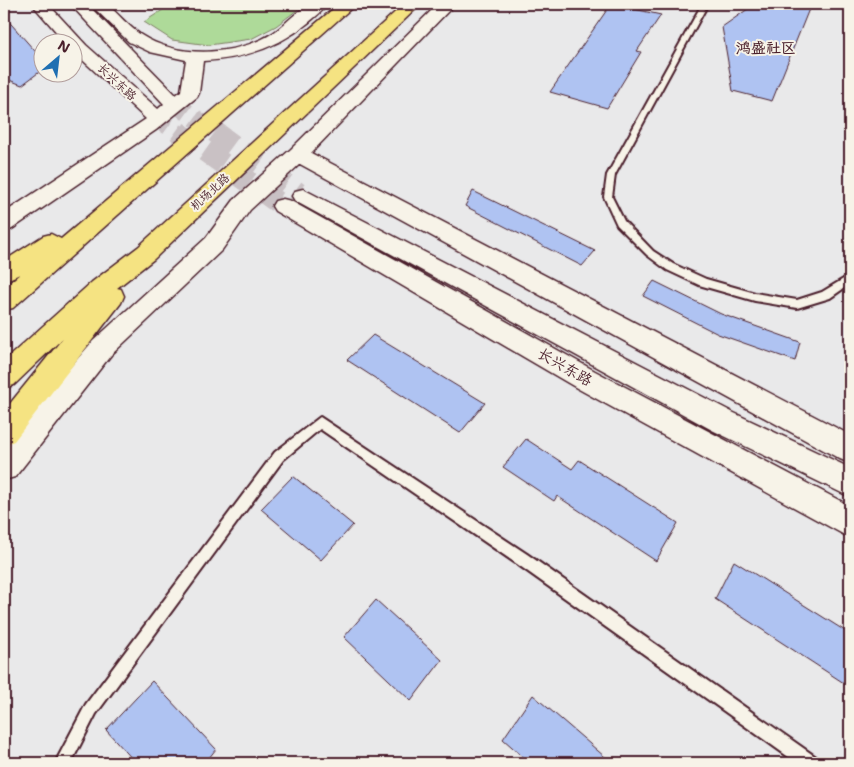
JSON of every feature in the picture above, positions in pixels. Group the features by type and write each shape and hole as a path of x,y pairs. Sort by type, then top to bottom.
{"highway":[{"path":"4,301 348,4"},
{"name":"机场北路","path":"4,377 101,288 146,253 412,4"},
{"path":"4,272 142,183"},
{"path":"4,432 146,253"}],"main road":[{"name":"长兴东路","path":"40,4 82,49 154,116"},
{"name":"长兴东路","path":"78,4 173,102"},
{"path":"98,4 139,41 166,54 195,56 228,54 269,42 320,4"},
{"path":"4,466 102,348 214,244 242,204 298,154 447,4"},
{"path":"4,224 149,126 190,93 195,56"},
{"path":"298,154 850,450"},
{"name":"长兴东路","path":"850,483 722,421 291,199 585,379 850,523"}],"lane":[{"path":"705,4 611,175 608,197 620,223 650,253 670,267 703,282 755,297 797,304 826,295 850,279"},
{"path":"63,763 91,709 279,456 320,422 522,559 810,763"}],"green space":[{"path":"172,4 305,4 276,26 251,39 209,45 172,40 144,22"}],"building":[{"path":"611,4 661,15 637,51 641,52 607,108 550,92"},
{"path":"755,4 811,4 772,101 733,91 722,27"},
{"path":"4,16 32,48 32,78 22,85 4,78"},
{"path":"473,191 595,251 582,266 465,206"},
{"path":"654,281 721,314 800,342 795,361 718,334 643,296"},
{"path":"373,335 485,403 460,433 347,360"},
{"path":"526,439 572,469 579,460 678,523 656,561 557,496 554,501 503,467"},
{"path":"293,476 353,525 321,560 261,509"},
{"path":"734,561 850,634 850,687 715,599"},
{"path":"376,600 442,660 411,701 344,637"},
{"path":"152,681 216,749 205,763 136,763 106,730"},
{"path":"533,695 612,763 530,763 503,739"}],"tunnel":[{"path":"173,102 217,134"},
{"path":"154,116 179,134"},
{"path":"178,132 283,206"},
{"path":"215,132 298,193"}],"district":[{"name":"鸿盛社区","path":"766,48"}]}
